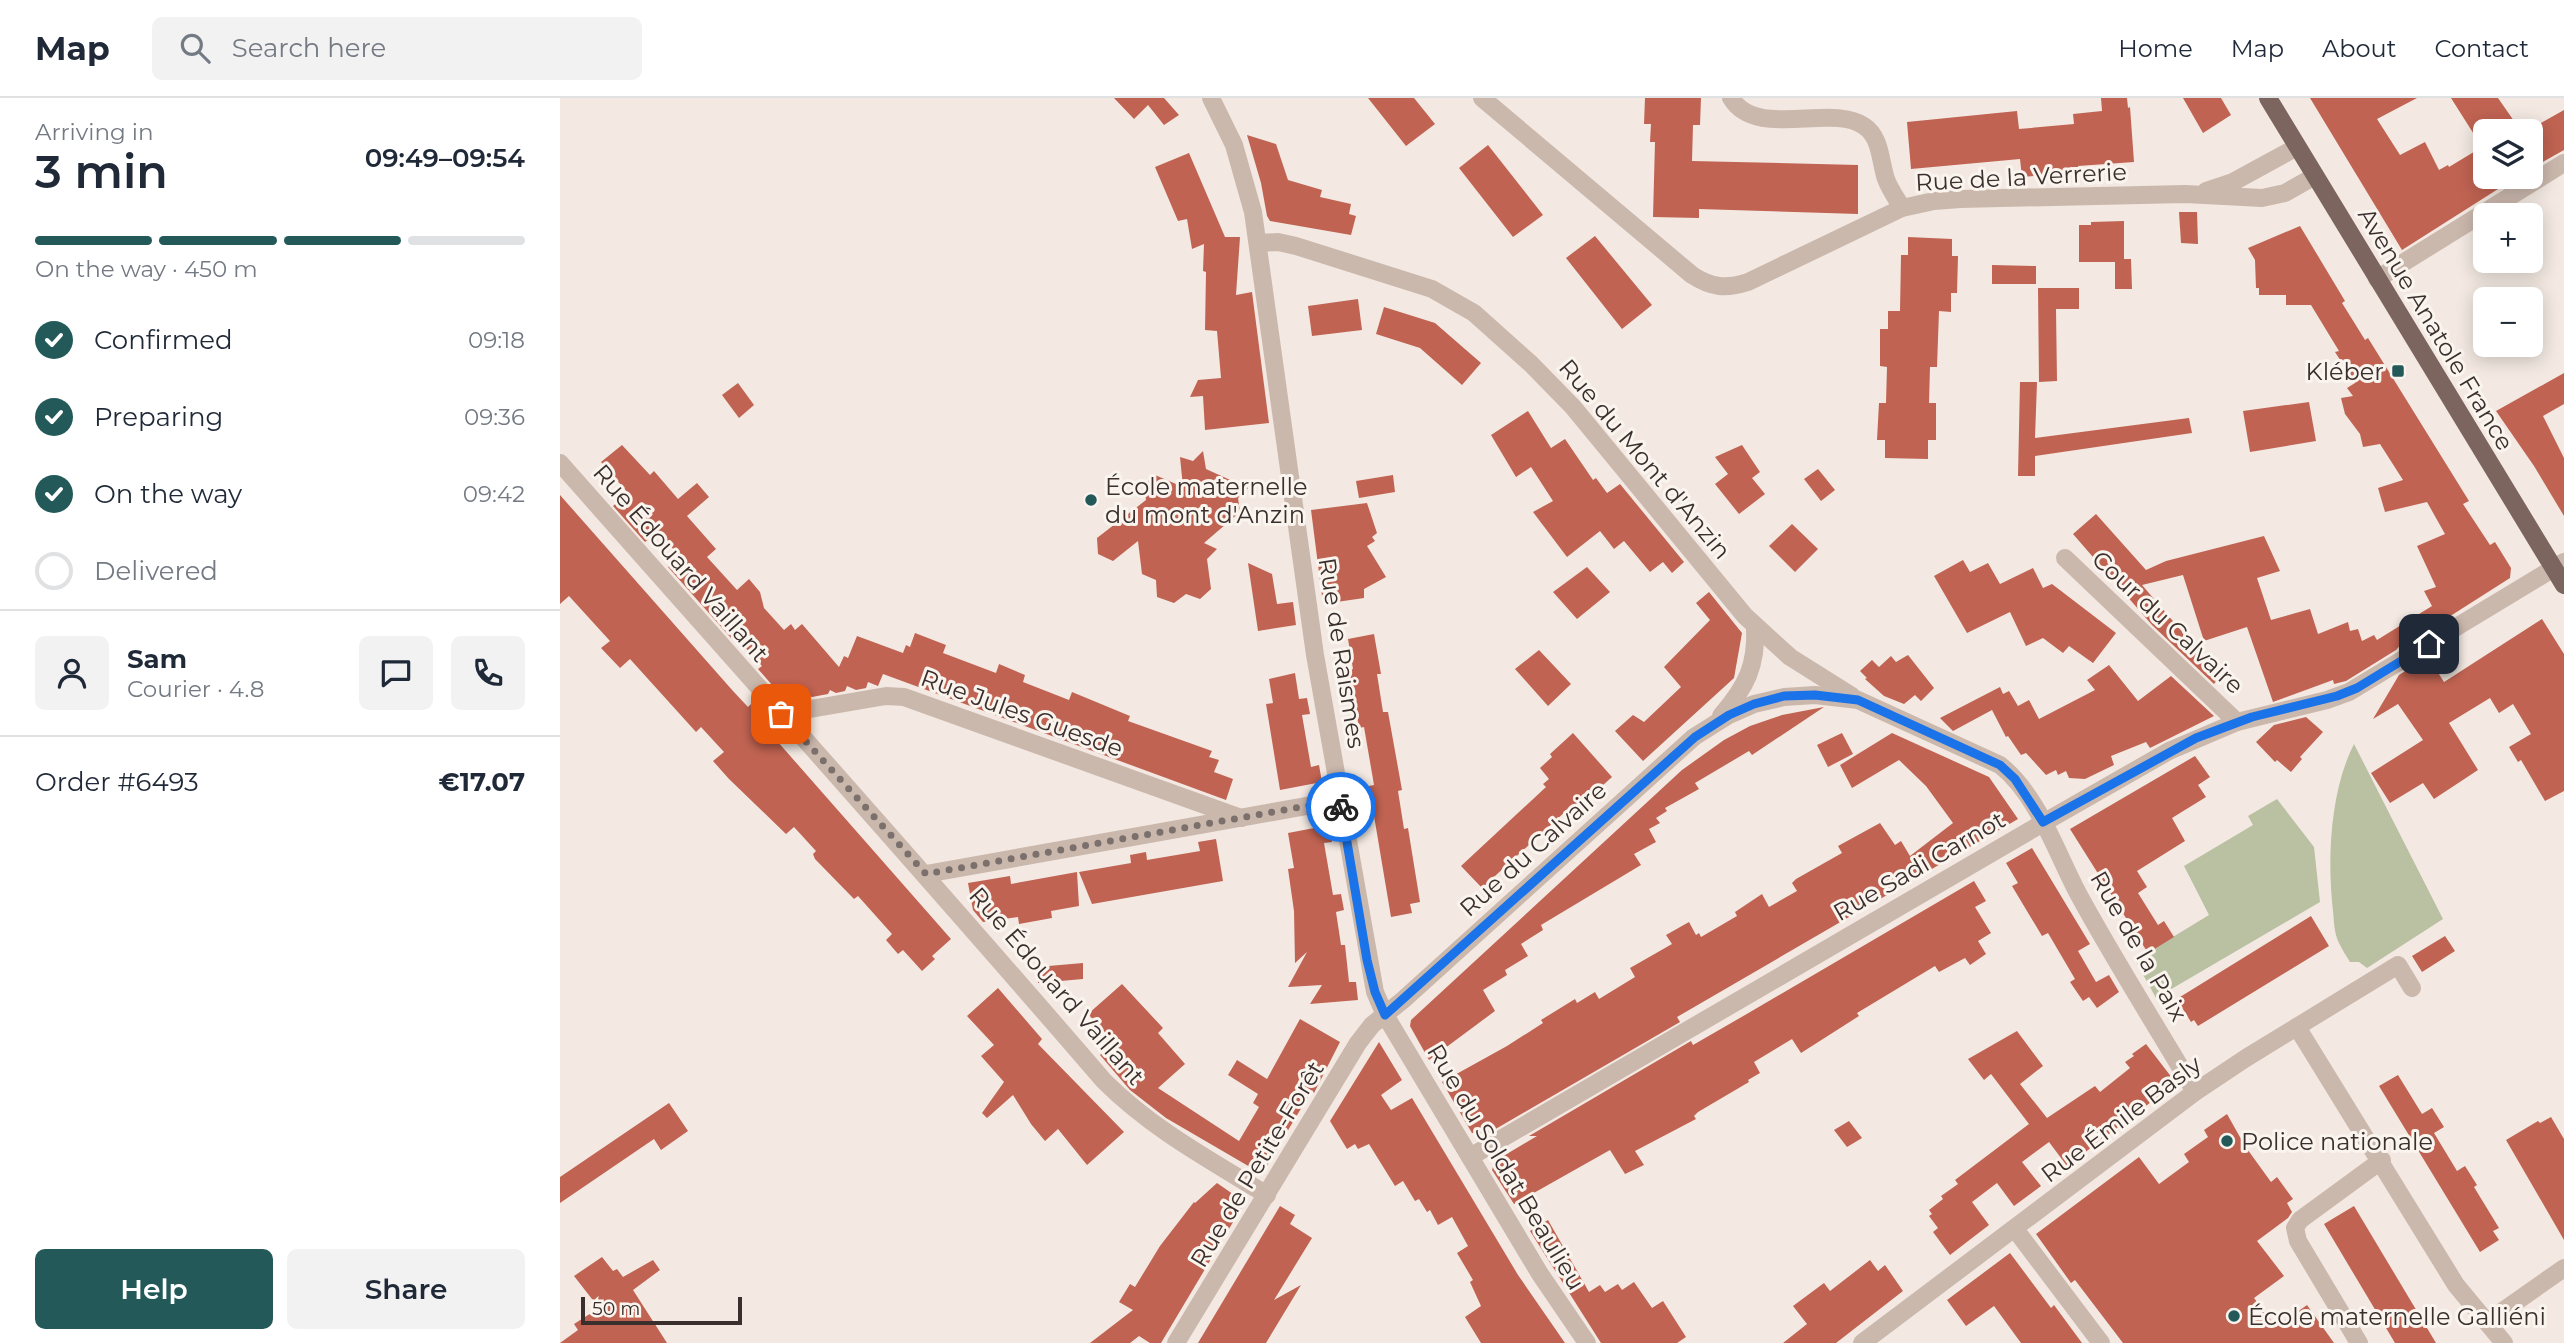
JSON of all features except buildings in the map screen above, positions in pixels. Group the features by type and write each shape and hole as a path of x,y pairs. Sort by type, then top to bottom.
{"main road":[{"name":"Avenue Anatole France","path":"2268,98 2377,279 2559,565 2564,586"}],"street":[{"name":"Rue de Raismes","path":"1211,98 1228,132 1248,187 1259,243 1311,621 1340,800 1369,969 1385,1015"},
{"name":"Rue de la Verrerie","path":"1482,98 1692,275 1716,287 1727,288 1748,282 1902,208 1934,201 2185,194 2262,198 2285,193 2315,176"},
{"path":"1731,98 1738,108 1755,117 1847,120 1865,126 1875,139 1886,179 1902,208"},
{"name":"Rue de la Verrerie","path":"2185,194 2233,182 2297,147"},
{"path":"2377,279 2564,163"},
{"name":"Rue du Mont d'Anzin","path":"1259,243 1278,242 1296,246 1432,289 1474,313 1531,364 1568,402 1755,627 1790,657 1858,700"},
{"name":"Rue Édouard Vaillant","path":"560,463 926,874 1104,1081 1130,1107 1166,1134 1267,1195"},
{"name":"Cour du Calvaire","path":"2065,558 2237,722"},
{"name":"Rue Sadi Carnot","path":"1470,1157 2169,751 2237,722 2327,701 2349,692 2559,565"},
{"name":"Rue du Calvaire","path":"1716,722 1733,702 1751,672 1756,652 1755,627"},
{"name":"Rue du Calvaire","path":"1385,1015 1682,747 1716,722 1754,704 1784,696 1815,695 1858,700 2000,765 2015,779 2043,822"},
{"name":"Rue Jules Guesde","path":"781,714 886,696 904,697 1241,818"},
{"path":"926,874 1340,800"},
{"name":"Rue de la Paix","path":"2043,822 2079,896 2195,1092"},
{"name":"Rue Émile Basly","path":"1862,1343 2195,1092 2398,965 2412,988"},
{"name":"Rue du Soldat Beaulieu","path":"1385,1015 1540,1274 1587,1343"},
{"name":"Rue de Petite-Forêt","path":"1176,1343 1358,1043 1372,1025 1385,1015"},
{"path":"2297,1027 2382,1160 2456,1285 2504,1343"},
{"path":"2359,1343 2298,1241 2295,1228 2300,1220 2382,1160"},
{"path":"2015,1229 2101,1343"},
{"path":"2487,1322 2564,1268"}],"green space":[{"path":"2354,744 2443,919 2367,968 2359,962 2350,962 2339,943 2334,927 2331,891 2335,804"},
{"path":"2277,799 2314,847 2320,902 2156,998 2135,960 2209,915 2184,866 2253,825 2248,816"}],"way so far":[{"path":"781,714 926,874 1340,800 1341,807"}],"place":[{"name":"Kléber","path":"2398,371"},
{"name":"École maternelle du mont d'Anzin","path":"1091,500"},
{"name":"Police nationale","path":"2227,1141"},
{"name":"École maternelle Galliéni","path":"2234,1316"}],"route":[{"path":"1341,807 1367,960 1378,1002 1385,1015 1682,747 1716,722 1754,704 1799,695 1858,700 2000,765 2015,779 2043,822 2169,751 2211,731 2278,710 2327,701 2357,688 2429,644"}]}
